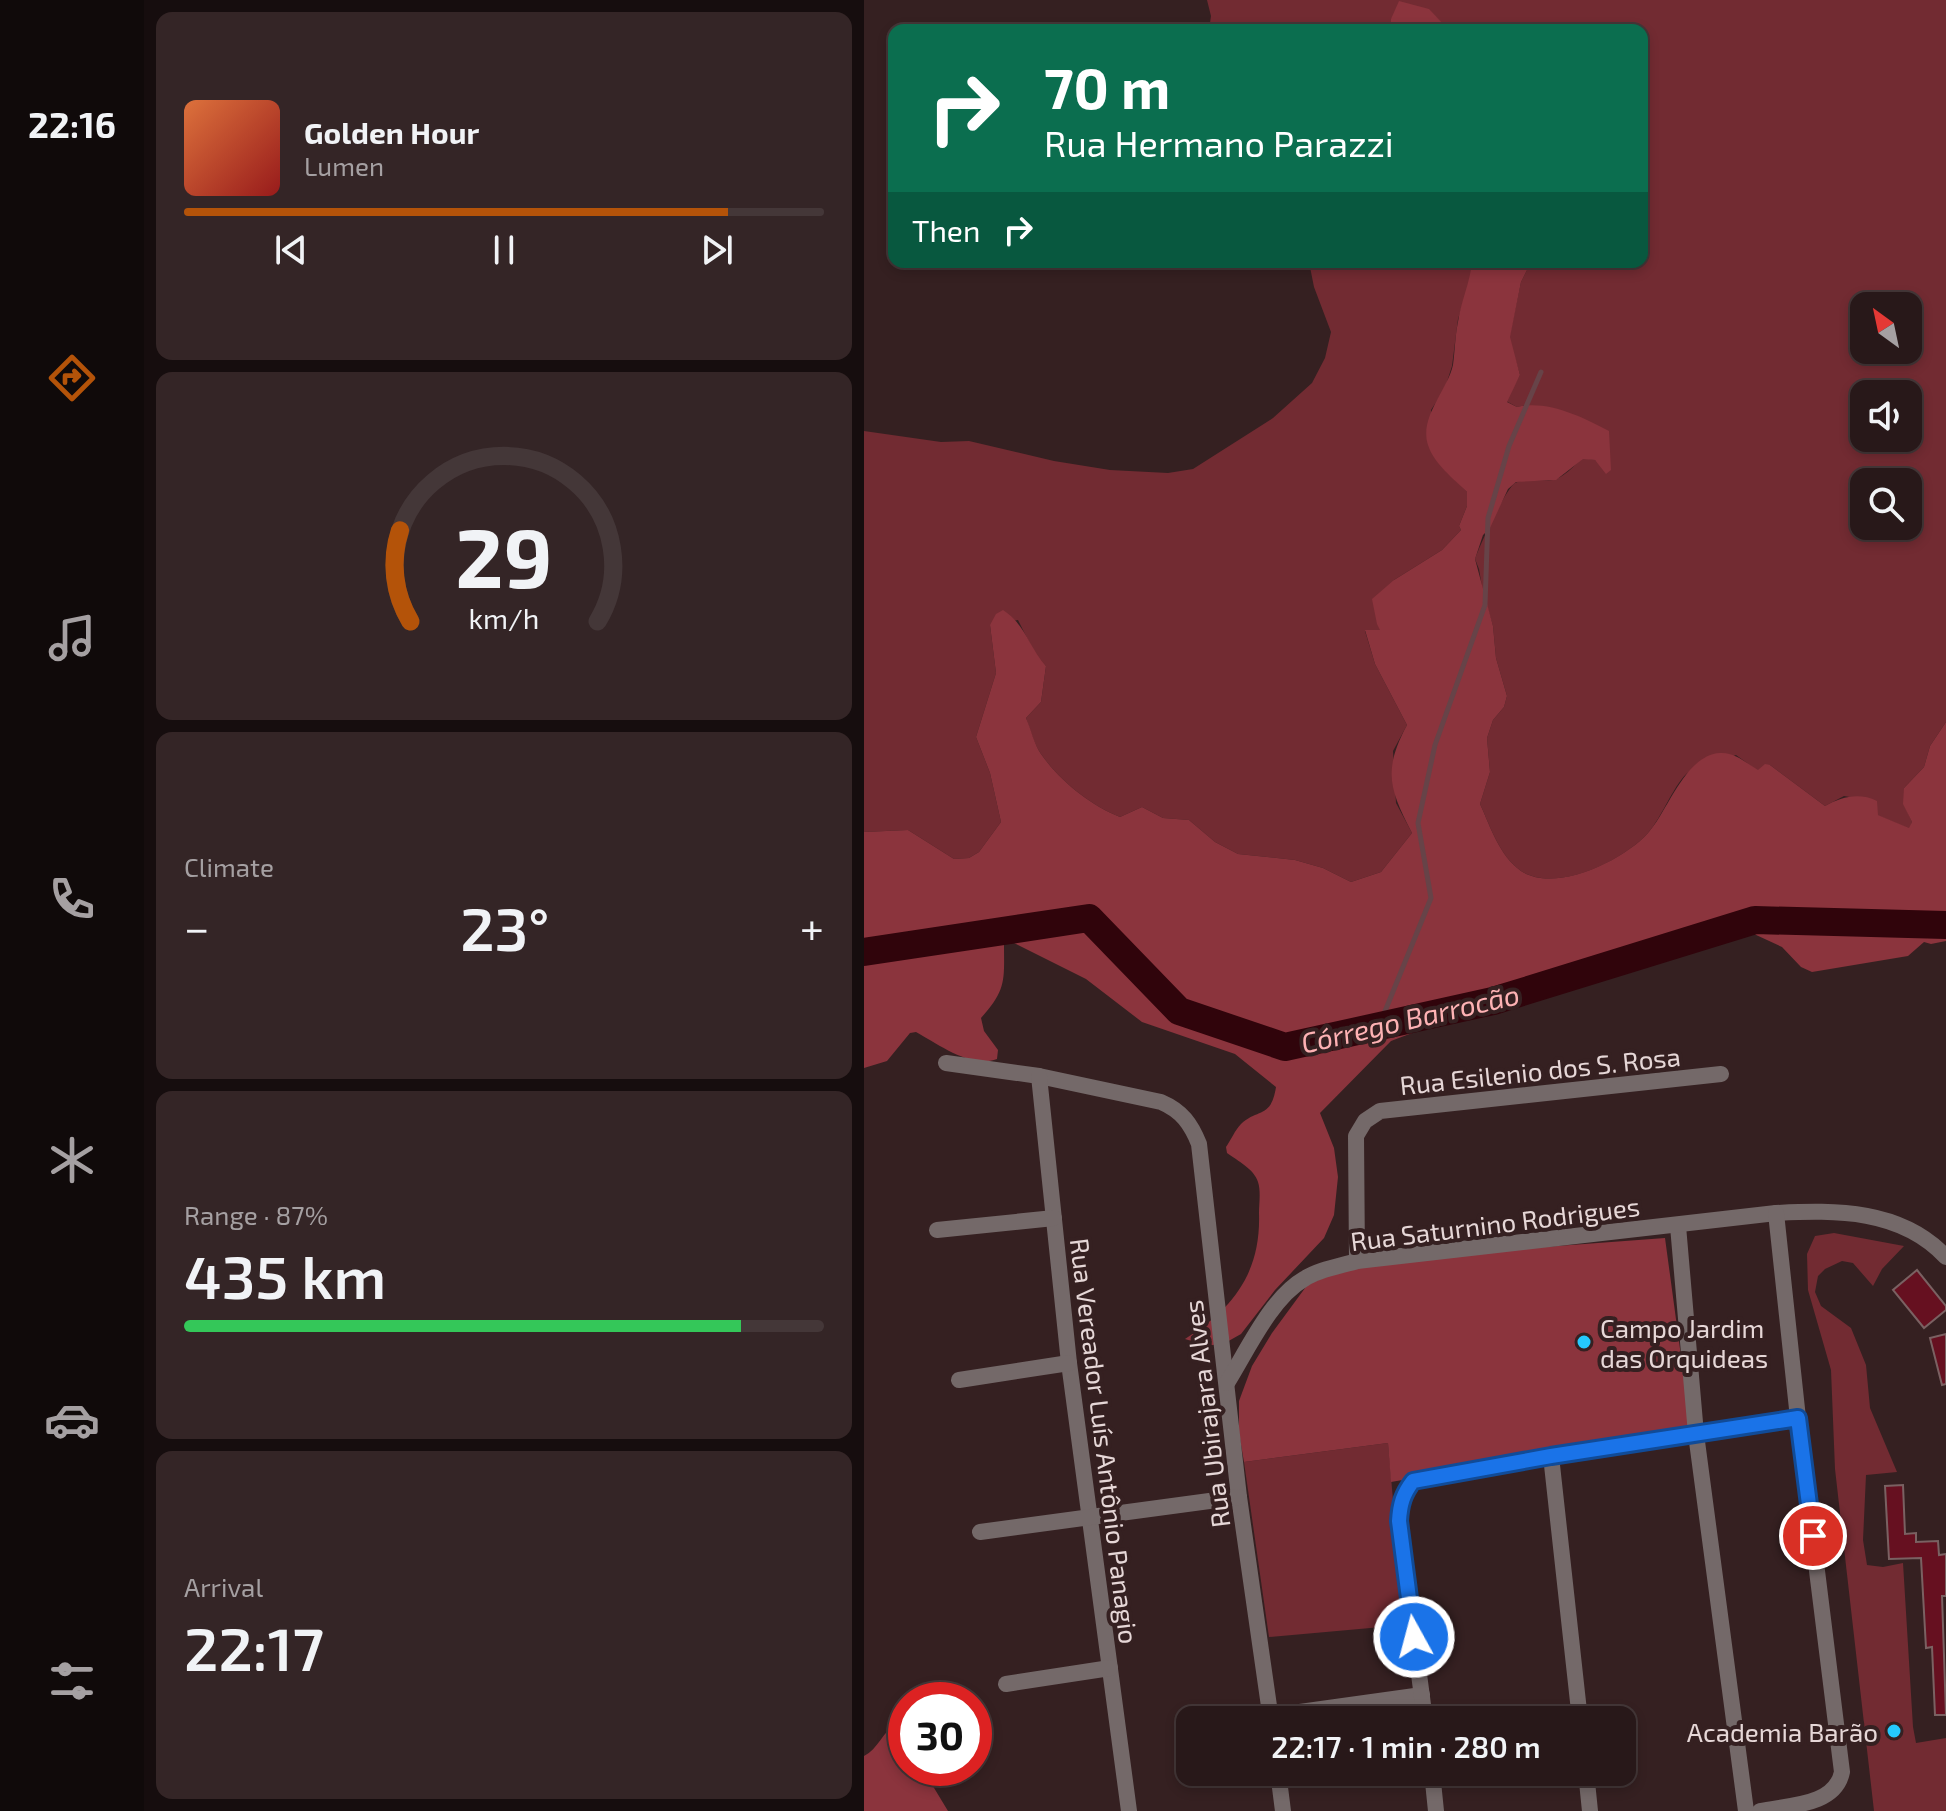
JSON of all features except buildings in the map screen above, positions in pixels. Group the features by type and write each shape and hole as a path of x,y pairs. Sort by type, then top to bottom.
{"street":[{"path":"946,1063 1039,1076"},
{"name":"Rua Esilenio dos S. Rosa","path":"1357,1261 1356,1136 1365,1121 1380,1111 1721,1074"},
{"name":"Rua Ubirajara Alves","path":"1039,1076 1161,1102 1175,1108 1193,1130 1199,1144 1239,1497 1269,1706"},
{"name":"Rua Vereador Luís Antônio Panagio","path":"1039,1076 1069,1363 1129,1811"},
{"name":"Rua Saturnino Rodrigues","path":"1227,1383 1277,1304 1291,1289 1306,1277 1357,1261 1776,1213 1830,1211 1866,1214 1905,1228 1946,1257"},
{"path":"1760,1811 1825,1797 1840,1783 1842,1772 1776,1213"},
{"path":"937,1230 1054,1218"},
{"path":"1678,1226 1696,1434 1746,1811"},
{"path":"959,1380 1069,1363"},
{"path":"1423,1706 1399,1521 1400,1505 1413,1481 1798,1418"},
{"path":"1551,1456 1578,1706"},
{"path":"980,1532 1239,1497"},
{"path":"1006,1684 1110,1668"},
{"path":"1350,1706 1422,1695"},
{"path":"1280,1786 1283,1811"},
{"path":"1433,1786 1436,1811"},
{"path":"1587,1786 1590,1811"}],"shaded area":[{"path":"1207,0 1946,0 1946,722 1930,746 1924,767 1904,788 1904,804 1912,822 1910,829 1877,815 1877,802 1844,796 1825,806 1770,765 1758,771 1736,755 1689,772 1648,833 1623,854 1589,871 1552,879 1536,877 1513,865 1496,840 1480,804 1490,772 1487,738 1507,696 1475,559 1499,506 1515,483 1557,479 1583,458 1595,460 1611,470 1528,405 1517,407 1506,401 1520,375 1509,338 1521,282 1528,268 1648,268 1648,24 1443,24 1429,10 1391,19 1391,24 1210,24"},
{"path":"1399,1 1429,9 1443,24 1391,24"},
{"path":"1310,268 1472,268 1458,319 1452,366 1445,388 1431,410 1438,462 1467,492 1467,506 1459,526 1461,530 1442,550 1394,580 1381,631 1365,631 1375,664 1407,725 1393,751 1396,803 1412,833 1381,872 1351,882 1323,868 1295,860 1238,854 1215,842 1189,820 1163,818 1142,807 1120,817 1087,799 1066,783 1036,746 1026,718 1041,702 1046,666 1035,654 1018,620 990,625 996,673 976,737 990,773 1001,822 979,852 969,858 954,859 908,830 864,832 864,431 941,442 969,441 1054,461 1110,470 1168,473 1193,469 1273,418 1312,383 1325,358 1331,332"},
{"path":"1471,268 1528,268 1521,282 1510,337 1520,375 1507,402 1517,407 1541,406 1564,411 1609,431 1611,470 1606,474 1595,460 1583,459 1556,480 1516,482 1508,489 1490,528 1483,535 1475,559 1507,696 1487,738 1490,772 1480,804 1507,857 1521,871 1552,879 1588,871 1606,863 1623,854 1648,833 1687,773 1697,763 1720,753 1735,756 1758,770 1765,764 1770,765 1825,806 1850,797 1870,798 1877,801 1878,815 1909,828 1912,822 1903,804 1904,788 1924,767 1930,746 1946,722 1946,941 1924,942 1908,956 1812,972 1801,967 1782,947 1754,934 1680,932 1651,939 1611,958 1541,976 1449,1019 1391,1041 1320,1113 1334,1148 1338,1177 1334,1215 1324,1238 1275,1290 1241,1334 1225,1343 1207,1346 1185,1339 1218,1315 1241,1286 1255,1253 1258,1234 1258,1182 1249,1169 1227,1153 1226,1147 1241,1124 1267,1109 1276,1087 1235,1054 1142,1022 1086,979 1012,942 1004,943 1004,975 1000,991 981,1018 984,1031 998,1050 997,1059 976,1061 966,1058 916,1032 910,1033 887,1061 864,1068 864,832 908,830 954,859 969,858 979,852 1001,822 990,773 976,737 996,673 990,625 996,614 1003,610 1017,622 1046,666 1041,702 1026,718 1036,746 1057,774 1087,799 1120,817 1142,807 1163,818 1189,820 1215,842 1238,854 1295,860 1323,868 1351,882 1381,872 1412,833 1398,804 1392,779 1394,755 1407,725 1375,664 1365,630 1380,630 1372,599 1394,580 1442,550 1461,530 1459,526 1467,506 1467,492 1435,459 1426,435 1430,414 1453,365 1459,314"},
{"path":"1834,1233 1904,1246 1882,1269 1873,1286 1853,1263 1842,1261 1818,1276 1815,1292 1821,1306 1851,1328 1866,1365 1870,1408 1897,1472 1866,1475 1863,1540 1867,1565 1883,1567 1903,1563 1913,1727 1916,1743 1946,1738 1946,1811 1874,1811 1835,1469 1831,1370 1808,1290 1807,1254 1815,1236"},
{"path":"1665,1238 1691,1430 1391,1482 1388,1443 1244,1462 1239,1433 1239,1401 1252,1366 1308,1284 1368,1260"},
{"path":"1388,1443 1404,1625 1269,1637 1244,1462"},
{"path":"887,1731 888,1786 933,1786 948,1811 864,1811 864,1756"}],"waterway":[{"path":"1379,1026 1431,898 1418,823 1435,745 1485,605 1488,518 1509,446 1541,372"},
{"name":"Córrego Barrocão","path":"864,952 1089,918 1179,1011 1285,1047 1493,1001 1755,920 1946,925"}],"place":[{"name":"Campo Jardim das Orquideas","path":"1584,1342"},
{"name":"Academia Barão","path":"1894,1731"}],"route":[{"path":"1414,1637 1399,1521 1400,1505 1413,1481 1798,1418 1813,1536"}]}
